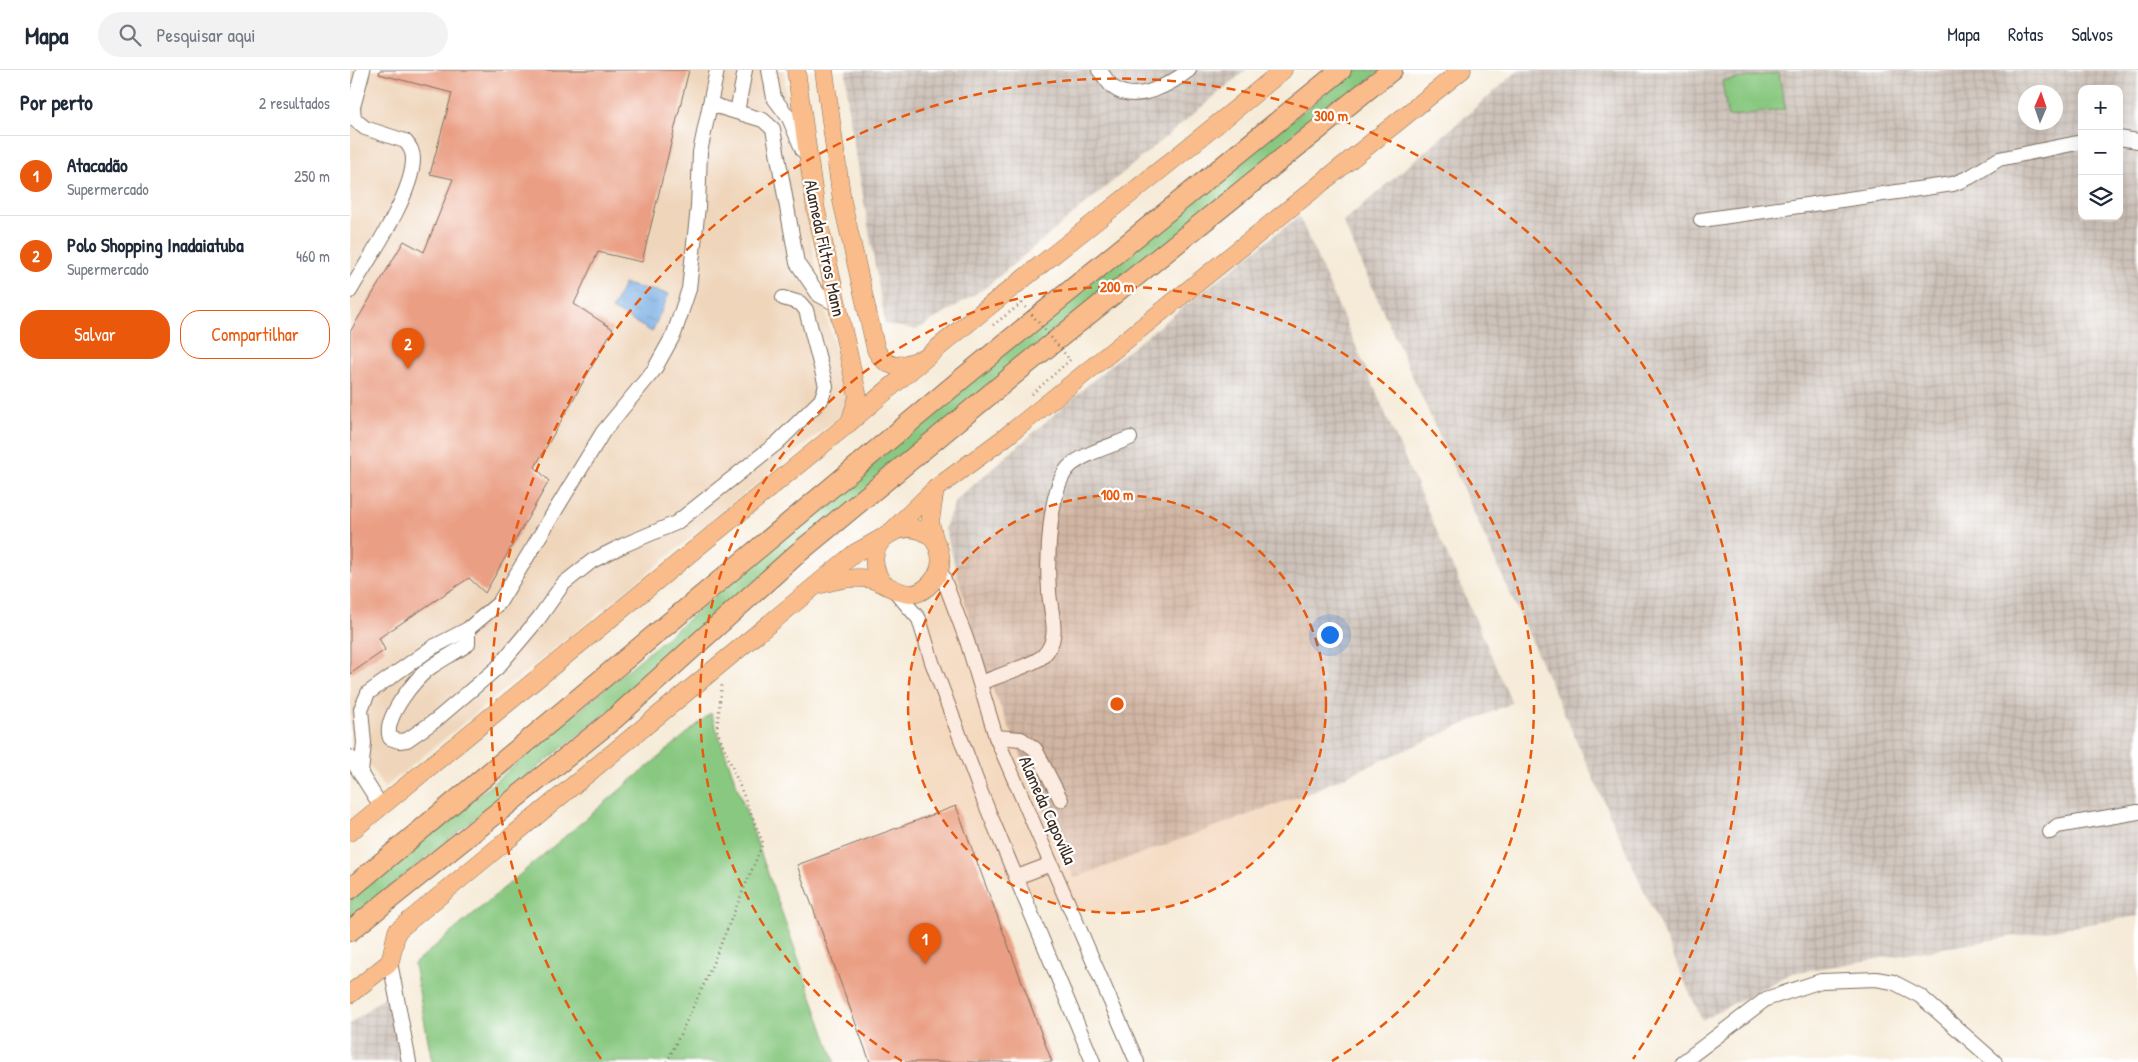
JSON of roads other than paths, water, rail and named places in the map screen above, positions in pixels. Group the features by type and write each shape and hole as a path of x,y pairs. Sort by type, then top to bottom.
{"highway":[{"path":"350,889 964,376 1341,70"},
{"path":"350,931 614,719 798,553 1016,373 1392,70"}],"main road":[{"name":"Alameda Filtros Mann","path":"796,70 807,159 816,210 858,397 849,423"},
{"name":"Alameda Filtros Mann","path":"824,70 842,201 876,350 882,360 891,365 901,366 922,359"},
{"path":"350,832 849,423 922,359 1139,188 1283,70"},
{"path":"889,587 875,567 874,558 882,540 936,489 1003,439 1462,70"},
{"path":"816,210 842,201"},
{"path":"814,586 854,577 914,593 922,590 936,577 940,568 940,560 930,522 936,489"},
{"path":"350,994 390,962 397,931 855,553 898,529 908,528 928,535 935,542"}],"street":[{"path":"350,291 400,203 409,180 413,159 410,146 405,141 365,128 354,119 353,107 362,70"},
{"path":"361,773 364,743 356,708 368,693 433,648 468,629 499,603 603,432 654,370 674,334 689,290 698,207 700,152 717,70"},
{"path":"737,112 745,70"},
{"path":"769,70 774,98 789,118 807,159"},
{"path":"1099,70 1115,88 1129,93 1149,92 1180,77 1189,70"},
{"path":"710,104 763,120 773,128 797,263 819,295 836,304"},
{"path":"2123,139 2138,141"},
{"path":"1701,220 1953,184 1970,177 1999,159 2078,143"},
{"path":"468,629 468,644 422,675 390,718 388,727 390,738 399,741 415,734 436,720 497,668 570,578 592,561 676,523 777,443 821,400 826,386 806,310 800,303 783,298"},
{"path":"980,683 1042,657 1051,645 1055,628 1049,592 1049,541 1058,485 1070,466 1130,438"},
{"name":"Alameda Capovilla","path":"940,568 967,641 996,737 1136,1062"},
{"path":"889,587 919,619 932,662 983,798 1093,1062"},
{"path":"996,737 1021,739 1035,749 1061,800"},
{"path":"350,757 381,806"},
{"path":"2050,832 2057,826 2138,812"},
{"path":"1017,877 1051,864"},
{"path":"390,962 409,1062"},
{"path":"1683,1062 1766,1000 1821,981 1876,979 1893,982 1920,996 1995,1062"}],"water":[{"path":"624,284 669,294 652,332 612,309"}],"place":[{"name":"Polo Shopping Inadaiatuba","path":"408,369"},
{"name":"Atacadão","path":"925,964"}]}
